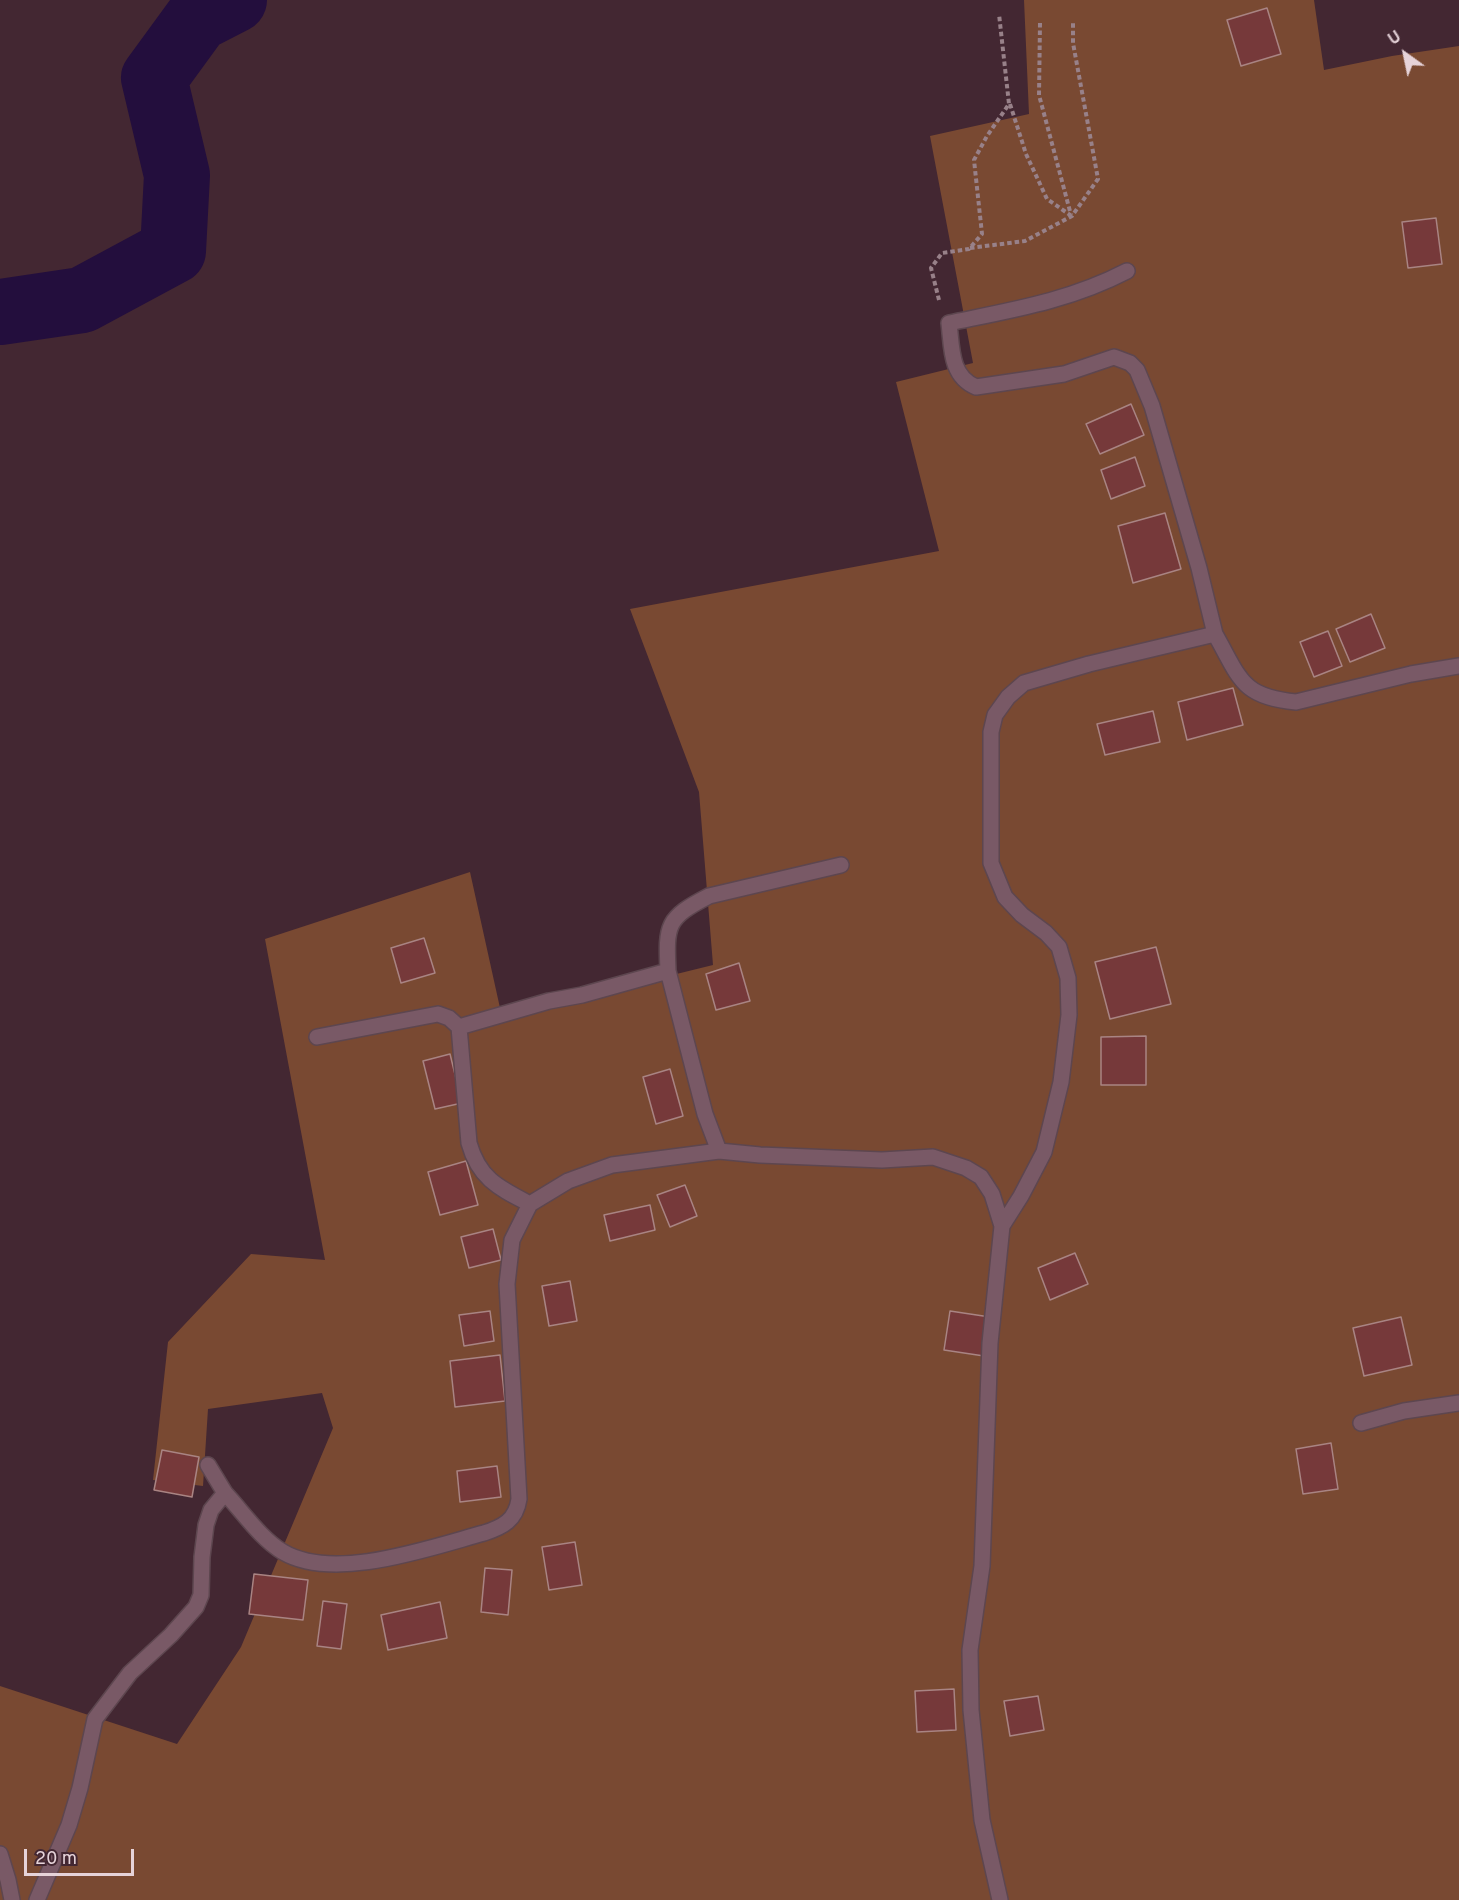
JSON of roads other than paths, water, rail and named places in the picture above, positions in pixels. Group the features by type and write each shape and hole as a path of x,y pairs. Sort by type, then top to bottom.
{"street":[{"path":"1127,271 1082,292 949,323 956,370 968,384 976,387 1064,374 1114,357 1130,363 1137,370 1152,406 1199,568 1215,634 1244,684 1260,696 1296,702 1411,674 1459,666"},
{"path":"1002,1226 1044,1152 1060,1082 1069,1015 1068,978 1059,947 1005,897 991,863 991,741 995,715 1008,697 1024,683 1089,664 1215,634"},
{"path":"719,1151 705,1114 668,971 669,926 682,912 709,896 841,865"},
{"path":"459,1027 549,1001 582,995 668,971"},
{"path":"317,1037 438,1014 454,1021 459,1027 469,1143 473,1159 480,1170 501,1189 530,1204"},
{"path":"208,1465 225,1493 271,1543 284,1553 315,1563 373,1562 498,1528 511,1520 518,1509 519,1499 507,1284 512,1240 530,1204 568,1181 612,1165 719,1151 882,1160 933,1157 966,1168 981,1177 992,1194 1002,1226 990,1343 982,1566 970,1650 972,1710 982,1820 1000,1900"},
{"path":"1361,1423 1404,1411 1459,1403"},
{"path":"37,1900 69,1825 95,1719 130,1673 171,1635 196,1607 201,1595 201,1557 206,1525 211,1510 225,1493"},
{"path":"0,1854 9,1880 12,1900"}],"waterway":[{"path":"0,312 82,300 173,251 177,175 154,78 197,19 234,0"}]}
